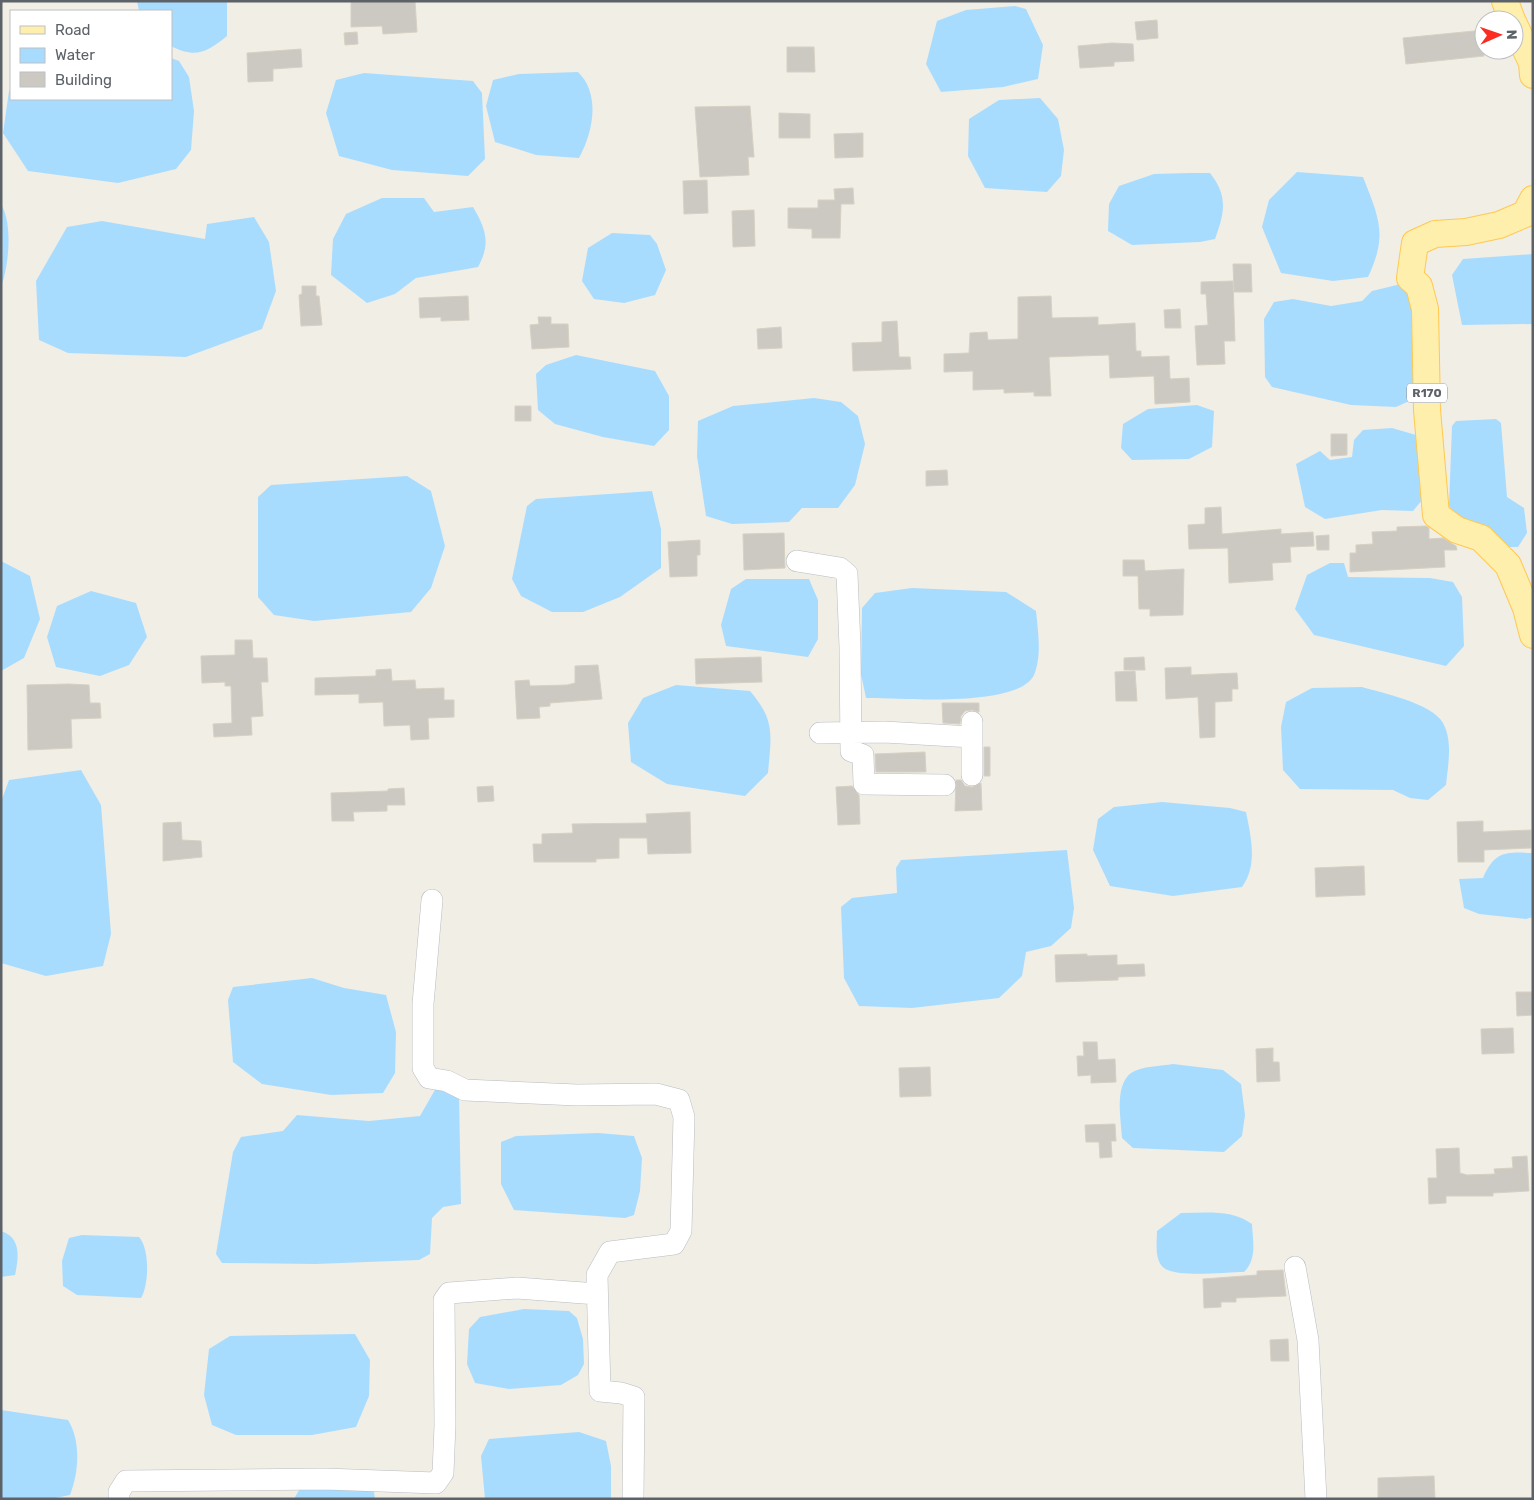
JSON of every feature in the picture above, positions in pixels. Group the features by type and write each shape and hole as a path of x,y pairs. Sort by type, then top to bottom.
{"main road":[{"path":"1524,46 1532,63 1533,75"},
{"name":"R170","path":"1533,199 1525,214 1499,225 1466,232 1435,234 1415,243 1410,278 1419,286 1425,310 1427,410 1436,515 1458,530 1481,538 1508,565 1526,608 1533,635"}],"street":[{"path":"797,561 840,568 847,574 851,751 863,755 864,784 945,785"},
{"path":"820,733 972,729 972,775"},
{"path":"432,900 423,1004 423,1068 429,1078 447,1081 465,1090 577,1095 656,1094 679,1100 684,1117 681,1231 674,1244 610,1252 597,1275 600,1390 621,1392 634,1397 633,1499"},
{"path":"1295,1267 1308,1340 1316,1499"},
{"path":"118,1499 119,1492 126,1481 325,1479 436,1483 443,1473 446,1425 444,1300 449,1293 517,1288 597,1294"}],"water":[{"path":"137,1 227,1 227,36 201,52 194,53 180,50 172,46 172,10 139,10"},
{"path":"1015,6 1026,9 1043,45 1038,79 1003,87 941,92 926,64 937,21 966,10"},
{"path":"172,58 179,61 189,77 194,111 191,150 176,169 118,183 28,171 3,133 9,91 10,100 172,100"},
{"path":"578,72 590,91 592,102 591,126 579,158 536,155 495,142 486,106 493,80 519,74"},
{"path":"364,73 473,81 482,93 485,159 468,176 392,170 339,156 326,113 336,80"},
{"path":"1040,98 1058,119 1064,150 1061,176 1047,192 985,188 968,156 969,119 999,100"},
{"path":"1297,172 1363,177 1379,227 1378,249 1368,277 1333,281 1281,273 1262,227 1269,200"},
{"path":"1210,173 1220,189 1223,204 1221,221 1215,239 1200,242 1132,245 1108,231 1109,204 1119,186 1154,174"},
{"path":"382,198 424,198 434,212 473,207 484,230 486,244 478,267 416,278 395,294 367,303 331,275 333,239 346,214"},
{"path":"1,204 7,222 8,256 1,287"},
{"path":"254,217 269,242 276,291 262,329 186,357 68,353 39,340 36,281 67,227 102,221 205,239 207,224"},
{"path":"612,233 650,235 657,244 666,270 655,295 624,303 594,299 582,281 588,248"},
{"path":"1533,254 1533,324 1462,325 1452,275 1463,259"},
{"path":"1401,284 1412,287 1416,398 1396,407 1351,405 1272,387 1265,377 1264,319 1274,302 1293,299 1331,306 1362,301 1372,291"},
{"path":"576,355 655,371 669,396 669,430 654,446 603,437 555,424 538,410 536,374 546,365"},
{"path":"814,398 841,402 858,416 865,444 855,485 838,508 802,508 789,522 732,524 706,516 697,456 698,421 733,406"},
{"path":"1197,405 1214,411 1212,447 1189,459 1132,460 1121,448 1123,424 1148,409"},
{"path":"1496,419 1501,423 1507,497 1524,508 1527,533 1518,547 1502,547 1459,520 1449,506 1452,426 1456,421"},
{"path":"1392,428 1416,435 1423,499 1413,511 1382,510 1325,519 1305,507 1296,464 1320,451 1330,460 1352,457 1354,440 1363,430"},
{"path":"407,476 431,491 445,546 431,588 411,612 314,621 274,615 258,597 258,497 271,485"},
{"path":"652,491 661,529 661,568 620,597 583,612 552,612 521,596 512,579 527,506 536,499"},
{"path":"1,561 30,576 40,619 24,658 1,671"},
{"path":"1330,563 1344,563 1348,577 1430,578 1453,582 1462,597 1464,646 1446,666 1314,635 1295,609 1307,575"},
{"path":"746,579 809,579 818,600 818,639 808,657 726,646 721,625 731,589"},
{"path":"912,588 1006,592 1036,611 1039,652 1034,675 1024,685 1006,693 983,697 956,699 866,698 861,674 862,608 875,593"},
{"path":"91,591 136,603 147,637 129,665 100,676 56,667 47,637 57,606"},
{"path":"676,685 750,691 764,711 770,729 768,773 745,796 667,784 631,762 628,723 643,698"},
{"path":"1362,687 1418,704 1437,716 1443,723 1449,745 1446,785 1428,800 1410,798 1393,790 1300,789 1283,770 1281,727 1286,702 1312,688"},
{"path":"81,770 101,805 111,934 103,966 46,976 1,963 2,799 9,780"},
{"path":"1162,802 1230,808 1246,812 1252,860 1250,870 1242,887 1173,896 1110,886 1093,850 1098,819 1114,807"},
{"path":"1067,850 1074,908 1071,928 1051,946 1026,952 1022,976 999,998 912,1008 859,1006 844,978 841,907 852,898 897,893 896,868 901,860"},
{"path":"1508,853 1533,853 1533,917 1526,919 1479,914 1464,908 1459,879 1483,878 1487,869 1502,855"},
{"path":"312,978 344,988 386,995 396,1032 395,1073 383,1093 331,1095 262,1084 233,1062 228,1000 233,987"},
{"path":"1173,1064 1223,1070 1241,1084 1245,1115 1242,1136 1224,1152 1133,1148 1122,1138 1120,1095 1126,1079 1131,1073 1140,1069"},
{"path":"436,1088 459,1095 461,1204 443,1207 432,1218 430,1254 419,1260 316,1264 222,1263 216,1254 233,1152 241,1137 283,1131 297,1115 369,1121 420,1116"},
{"path":"598,1133 634,1136 642,1158 640,1191 634,1215 625,1218 514,1210 501,1184 501,1142 516,1136"},
{"path":"1181,1213 1227,1214 1244,1219 1252,1224 1253,1256 1244,1272 1190,1274 1170,1271 1164,1268 1157,1256 1157,1231"},
{"path":"1,1231 12,1238 17,1248 18,1255 15,1275 1,1277"},
{"path":"82,1235 139,1237 143,1243 147,1258 146,1285 141,1298 77,1295 63,1286 62,1261 69,1238"},
{"path":"524,1309 569,1311 577,1318 583,1339 584,1364 578,1375 561,1385 509,1389 475,1383 467,1364 469,1329 480,1317"},
{"path":"355,1334 370,1360 369,1396 356,1427 312,1435 236,1435 212,1425 204,1395 209,1349 230,1336"},
{"path":"1,1410 68,1420 77,1447 77,1467 70,1495 50,1499 1,1499"},
{"path":"579,1432 606,1441 611,1466 611,1499 485,1499 481,1456 489,1439"},
{"path":"373,1485 375,1499 296,1499 295,1497 301,1487"}],"building":[{"path":"351,1 415,1 417,32 383,34 382,26 351,27"},
{"path":"1157,20 1158,38 1137,40 1135,22"},
{"path":"1474,31 1474,57 1406,64 1403,38"},
{"path":"357,32 358,44 345,45 344,33"},
{"path":"1112,43 1133,44 1134,61 1114,62 1114,66 1080,68 1078,46"},
{"path":"787,47 814,47 815,72 787,72"},
{"path":"301,49 302,67 273,69 273,81 248,82 247,53"},
{"path":"750,106 754,157 748,157 749,175 700,177 695,107"},
{"path":"779,113 810,114 810,138 779,138"},
{"path":"863,133 863,157 835,158 834,134"},
{"path":"707,180 708,213 684,214 683,181"},
{"path":"853,188 854,204 841,204 840,238 812,238 812,229 788,228 788,208 818,208 818,200 835,200 834,189"},
{"path":"754,210 755,246 733,247 732,211"},
{"path":"1233,264 1251,264 1252,292 1234,292"},
{"path":"1233,281 1235,341 1224,341 1225,364 1197,365 1195,326 1208,325 1206,294 1201,294 1201,282"},
{"path":"302,286 316,286 316,296 319,296 322,325 301,326 299,295 302,294"},
{"path":"468,296 469,320 441,321 441,317 420,318 419,298"},
{"path":"1051,296 1052,318 1098,317 1098,325 1135,323 1136,351 1141,351 1141,357 1169,356 1170,379 1189,378 1190,402 1155,404 1154,376 1110,378 1109,355 1049,357 1051,396 1034,396 1034,392 1004,393 1004,389 973,390 973,371 944,372 944,354 969,353 970,333 987,332 988,340 1018,339 1018,297"},
{"path":"1180,309 1181,328 1165,328 1164,310"},
{"path":"538,317 551,317 551,324 568,324 569,347 532,349 530,325 539,324"},
{"path":"897,321 899,357 910,357 911,369 853,371 852,343 882,342 882,322"},
{"path":"781,327 782,348 758,349 757,329"},
{"path":"515,406 531,406 531,421 515,421"},
{"path":"1331,434 1347,434 1347,455 1331,456"},
{"path":"947,470 948,485 926,486 926,471"},
{"path":"1221,507 1222,534 1281,529 1281,534 1313,532 1314,546 1290,547 1291,562 1272,563 1273,580 1229,583 1228,548 1189,549 1188,525 1205,524 1205,508"},
{"path":"1426,526 1429,528 1429,539 1443,538 1456,546 1457,550 1444,550 1445,567 1350,572 1350,553 1356,553 1356,545 1373,544 1372,532 1397,531 1397,527"},
{"path":"784,533 785,568 744,570 743,534"},
{"path":"1329,535 1329,550 1317,550 1316,536"},
{"path":"700,540 700,555 697,555 697,576 670,577 668,542"},
{"path":"1123,560 1144,560 1145,571 1184,569 1183,615 1150,616 1150,609 1139,609 1138,576 1123,576"},
{"path":"235,640 252,640 253,658 267,658 268,682 261,682 263,716 251,717 252,735 214,737 213,724 232,723 231,686 225,686 225,682 202,683 201,656 235,655"},
{"path":"761,657 762,682 696,684 695,659"},
{"path":"1144,657 1145,670 1124,670 1124,658"},
{"path":"598,665 602,699 550,703 550,706 539,707 540,718 517,719 515,681 529,680 530,686 567,685 575,683 575,666"},
{"path":"1191,667 1191,675 1237,673 1238,689 1232,689 1232,701 1215,702 1215,737 1200,738 1198,697 1166,699 1165,668"},
{"path":"391,669 392,681 415,680 416,689 444,688 444,700 454,700 454,717 428,718 429,739 411,740 410,725 384,726 383,702 359,703 359,694 315,695 315,678 376,676 376,670"},
{"path":"1135,671 1137,701 1116,701 1115,672"},
{"path":"27,685 89,685 90,703 100,703 101,718 71,719 72,748 28,750"},
{"path":"942,703 979,703 979,712 965,711 961,716 960,724 943,723"},
{"path":"984,747 990,747 990,776 984,776"},
{"path":"925,752 926,772 876,772 875,754"},
{"path":"956,780 961,780 965,786 972,787 981,783 982,810 955,811"},
{"path":"493,786 494,801 478,802 477,787"},
{"path":"852,786 859,795 860,824 838,825 836,787"},
{"path":"404,788 405,805 387,805 387,811 353,812 354,821 332,821 331,793 388,791 388,789"},
{"path":"690,812 691,853 648,854 647,838 619,838 619,858 596,859 596,862 534,862 533,844 542,844 542,834 573,833 572,824 647,823 646,814"},
{"path":"1483,821 1483,832 1531,830 1531,848 1484,850 1484,862 1458,862 1457,822"},
{"path":"181,822 182,840 201,841 202,857 163,861 163,823"},
{"path":"1364,866 1365,895 1316,897 1315,868"},
{"path":"1087,954 1087,956 1117,955 1117,965 1144,964 1145,976 1118,977 1118,980 1056,982 1055,955"},
{"path":"1516,992 1533,992 1533,1015 1517,1016"},
{"path":"1513,1028 1514,1053 1482,1054 1481,1029"},
{"path":"1083,1042 1097,1042 1098,1060 1115,1059 1116,1082 1091,1083 1091,1075 1078,1076 1077,1056 1084,1056"},
{"path":"1273,1048 1273,1062 1279,1062 1280,1081 1257,1082 1256,1049"},
{"path":"930,1067 931,1096 900,1097 899,1068"},
{"path":"1115,1124 1116,1141 1111,1141 1112,1157 1100,1158 1099,1142 1086,1142 1085,1125"},
{"path":"1459,1148 1460,1173 1467,1175 1495,1174 1494,1169 1513,1168 1512,1157 1527,1156 1529,1191 1493,1193 1493,1196 1446,1196 1446,1203 1429,1204 1428,1178 1437,1178 1436,1149"},
{"path":"1283,1270 1286,1296 1236,1298 1236,1302 1221,1302 1221,1307 1204,1308 1203,1279 1257,1275 1257,1271"},
{"path":"1288,1339 1289,1361 1271,1361 1270,1340"},
{"path":"1434,1476 1435,1499 1378,1499 1378,1478"}]}
